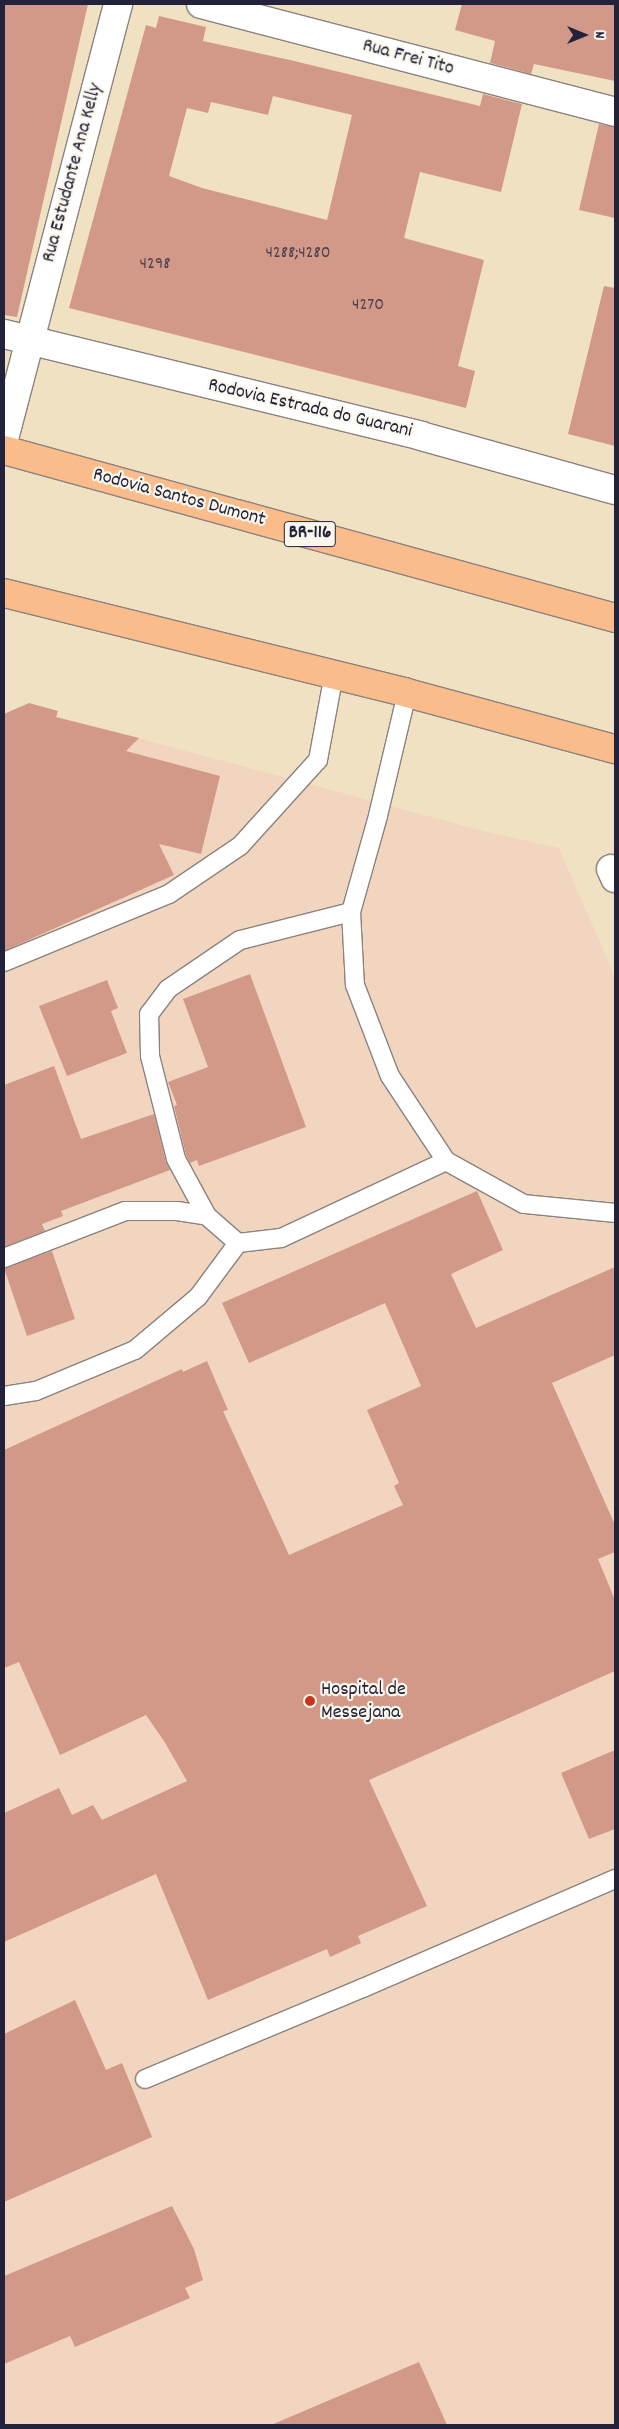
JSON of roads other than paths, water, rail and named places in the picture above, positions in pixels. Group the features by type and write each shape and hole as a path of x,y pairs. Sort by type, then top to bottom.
{"highway":[{"name":"Rodovia Santos Dumont","path":"4,450 615,618"},
{"path":"4,593 334,674 615,750"}],"street":[{"name":"Rua Estudante Ana Kelly","path":"4,439 16,338 118,4"},
{"name":"Rua Frei Tito","path":"201,4 615,112"},
{"name":"Rodovia Estrada do Guarani","path":"16,338 421,436 615,490"}],"lane":[{"path":"4,962 169,894 240,846 318,760 334,674"},
{"path":"407,693 380,808 351,912 355,985 390,1076 446,1161 524,1204 615,1213"},
{"path":"238,1244 207,1216 176,1159 150,1056 149,1014 168,988 240,940 351,912"},
{"path":"4,1396 36,1391 136,1350 198,1297 238,1244 281,1238 446,1161"},
{"path":"4,1258 125,1211 177,1211 207,1216"},
{"path":"145,2079 363,1988 615,1879"}],"place":[{"name":"Hospital de Messejana","path":"310,1701"}]}
